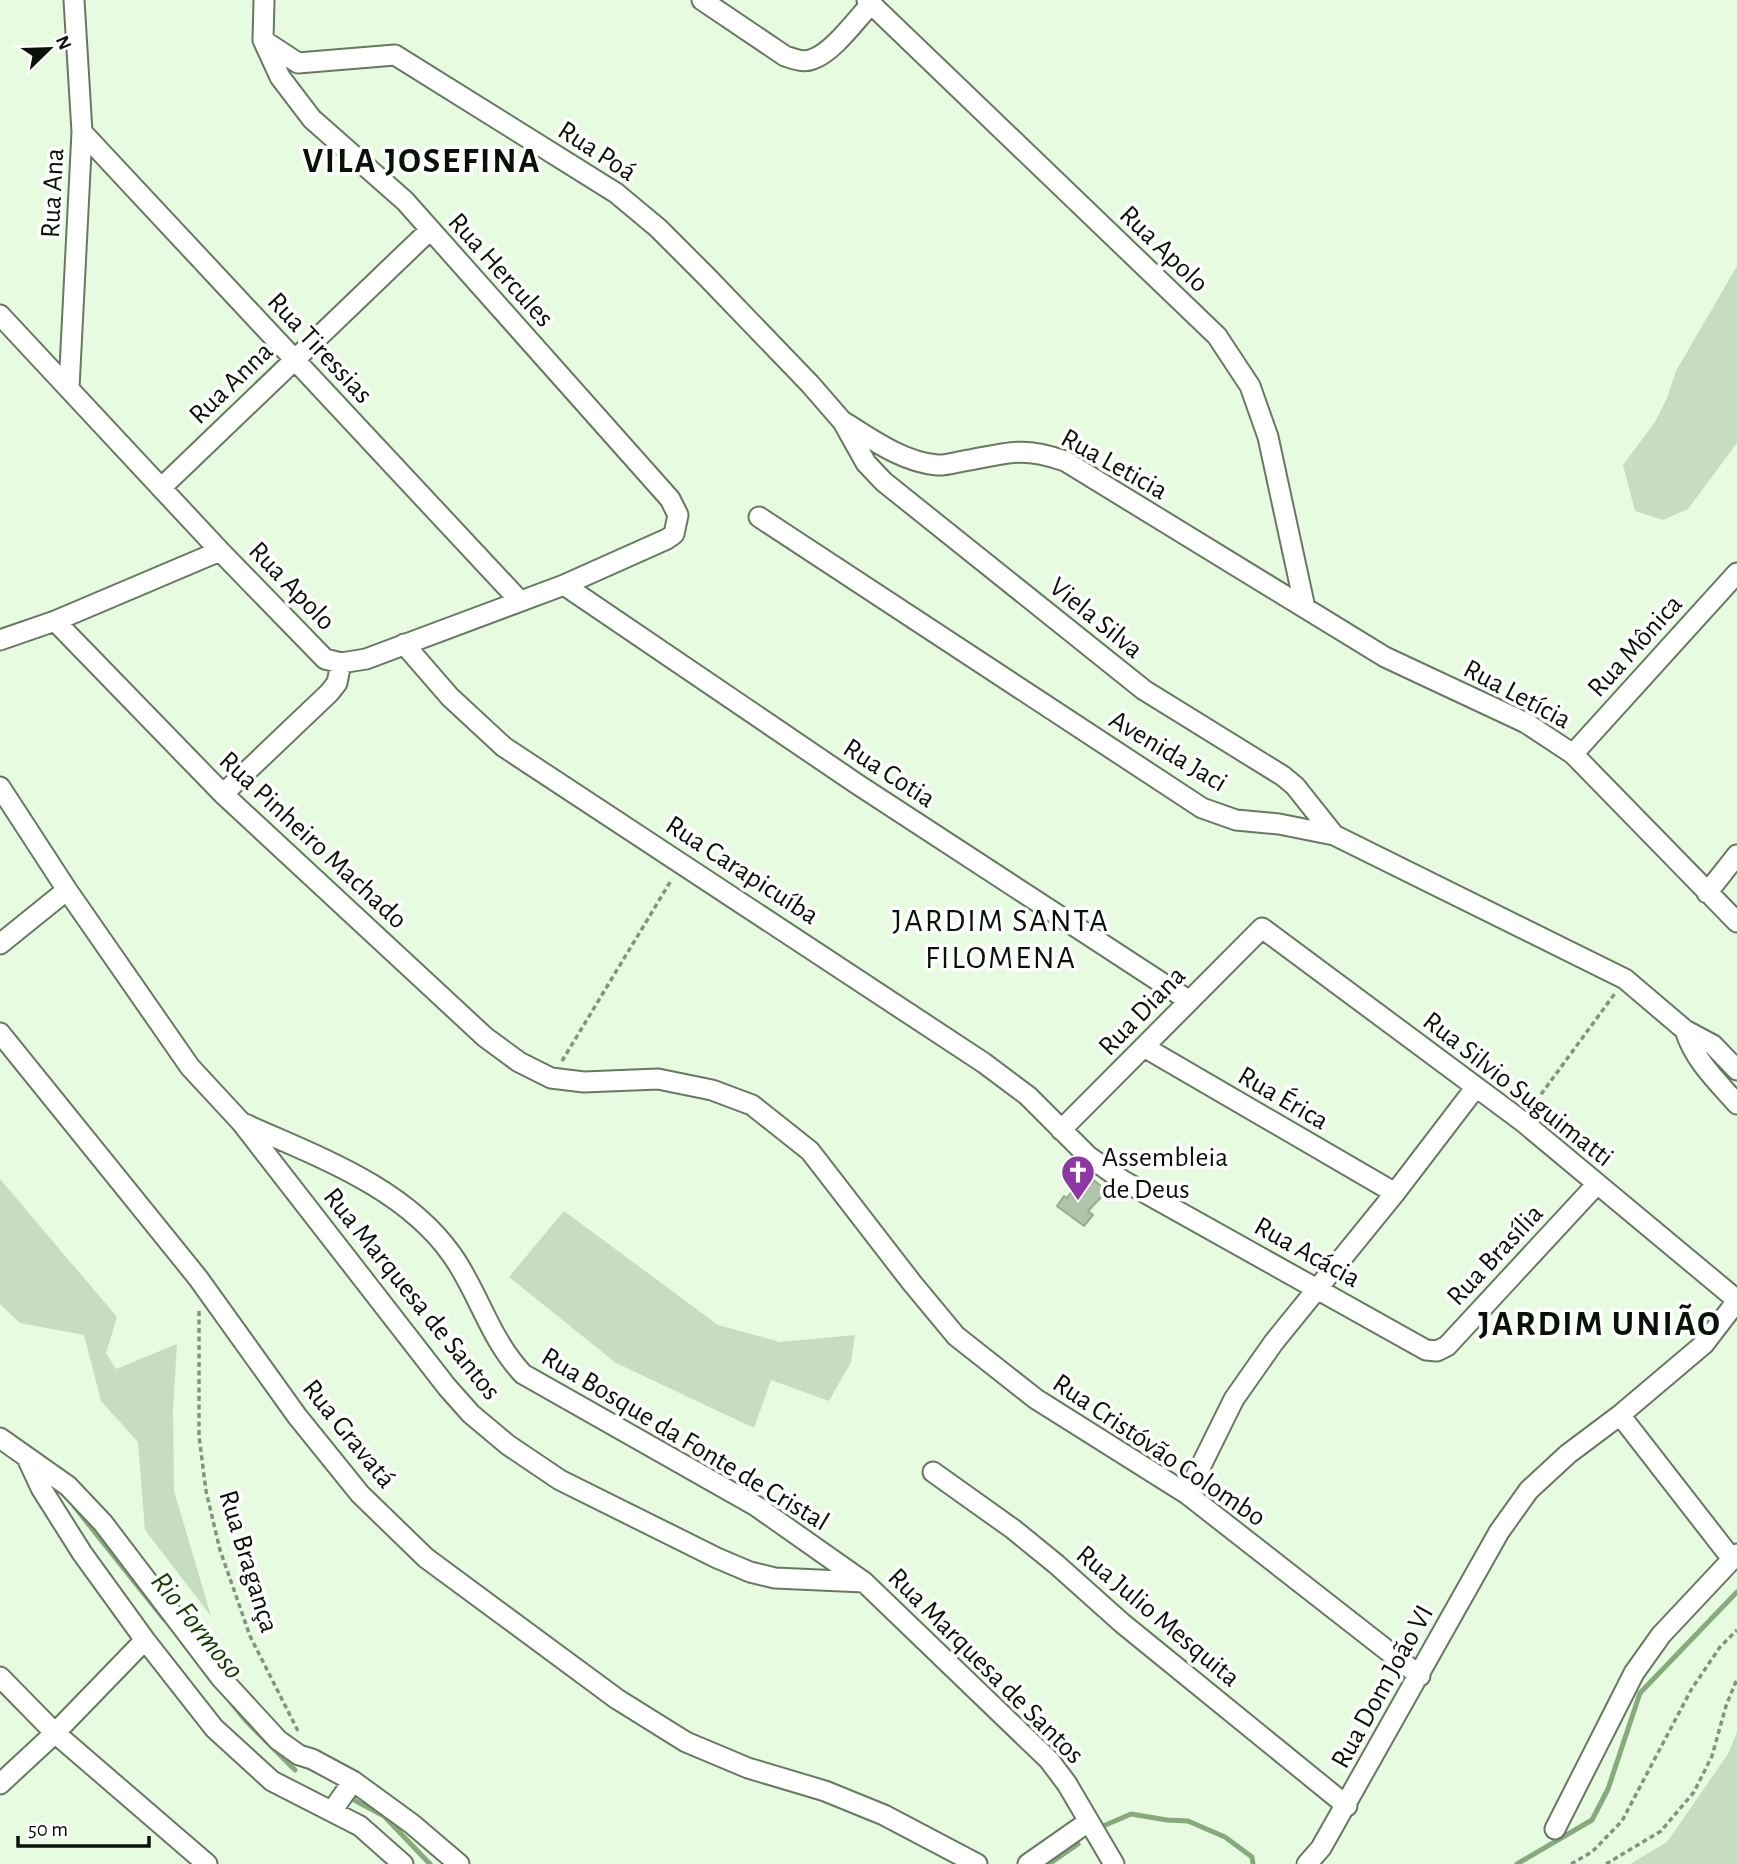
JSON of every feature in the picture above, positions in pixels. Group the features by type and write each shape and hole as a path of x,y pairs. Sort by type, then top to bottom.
{"street":[{"name":"Rua Ana","path":"69,388 82,132 74,0"},
{"name":"Rua Hercules","path":"264,0 263,40 280,77 312,119 404,201 670,499 678,515 674,534 667,539"},
{"path":"702,0 785,56 799,61 812,59 829,48 869,2"},
{"name":"Rua Apolo","path":"869,2 1217,336 1250,386 1268,438 1305,608"},
{"name":"Rua Poá","path":"263,40 298,63 395,55 616,192 658,228 726,295 843,422"},
{"name":"Rua Tiressias","path":"82,132 519,600"},
{"name":"Rua Anna","path":"160,488 430,230"},
{"name":"Rua Apolo","path":"0,315 160,488 325,659 341,663 366,659 564,585 667,539"},
{"name":"Rua Leticia","path":"843,422 913,460 940,465 1017,451 1042,453 1065,461 1305,608"},
{"name":"Viela Silva","path":"843,422 866,463 884,482 1144,690 1283,776 1295,786 1334,835"},
{"name":"Avenida Jaci","path":"759,517 1202,808 1236,820 1279,824 1334,835 1625,979 1685,1030 1713,1045 1737,1070"},
{"path":"0,640 55,621 220,551"},
{"name":"Rua Mônica","path":"1573,754 1737,573"},
{"name":"Rua Cotia","path":"564,585 857,785 1188,1000"},
{"name":"Rua Letícia","path":"1305,608 1385,657 1526,723 1573,754 1737,922"},
{"name":"Rua Pinheiro Machado","path":"55,621 223,794 485,1037 519,1062 551,1078"},
{"name":"Rua Carapicuíba","path":"404,644 450,697 504,747 984,1063 1028,1096 1061,1130"},
{"path":"223,794 330,693 337,683 341,663"},
{"name":"Rua Marquesa de Santos","path":"0,787 190,1067 241,1122 447,1387 471,1414 508,1445 560,1480 750,1572 775,1578 864,1582 1049,1760 1067,1784 1114,1864"},
{"path":"1707,893 1737,855"},
{"path":"0,944 68,890"},
{"name":"Rua Diana","path":"1061,1130 1261,928"},
{"name":"Rua Silvio Suguimatti","path":"1261,928 1522,1121 1737,1301"},
{"name":"Avenida Jaci","path":"1685,1030 1698,1059 1737,1104"},
{"name":"Rua Gravatá","path":"0,1033 198,1278 297,1416 360,1494 426,1558 617,1699 686,1742 748,1768 825,1791 884,1815 977,1864"},
{"name":"Rua Érica","path":"1144,1047 1395,1193"},
{"name":"Rua Cristóvão Colombo","path":"551,1078 584,1082 658,1079 712,1090 752,1105 810,1151 956,1336 1036,1399 1187,1494 1420,1676"},
{"path":"1187,1494 1234,1399 1274,1342 1395,1193 1476,1087"},
{"name":"Rua Bosque da Fonte de Cristal","path":"241,1122 362,1178 411,1211 452,1255 508,1358 523,1374 756,1506 864,1582"},
{"name":"Rua Acácia","path":"1061,1130 1088,1156 1122,1180 1426,1350"},
{"name":"Rua Brasília","path":"1426,1350 1437,1351 1447,1346 1597,1184"},
{"name":"Rua Dom João VI","path":"1307,1864 1321,1848 1347,1805 1499,1532 1529,1490 1568,1454 1620,1415 1704,1344 1737,1301"},
{"path":"1555,1829 1634,1673 1661,1635 1735,1556 1620,1415"},
{"path":"0,1438 68,1486 103,1524 221,1678 278,1740 299,1755 313,1759 412,1824 459,1864"},
{"path":"27,1458 41,1488 82,1553 214,1728 272,1781 334,1809 370,1834 403,1864"},
{"name":"Rua Julio Mesquita","path":"933,1472 1024,1538 1122,1623 1347,1805"},
{"path":"0,1784 55,1733 145,1640"},
{"path":"0,1677 55,1733 207,1864"},
{"path":"334,1809 352,1784"},
{"path":"1028,1864 1088,1822"}],"path":[{"path":"551,1078 682,862"},
{"path":"1522,1121 1625,979"},
{"name":"Rua Bragança","path":"198,1278 199,1436 206,1491 220,1550 250,1636 313,1759"},
{"path":"1572,1864 1592,1852 1622,1821 1691,1690 1720,1647 1737,1630"},
{"path":"1606,1864 1661,1831 1694,1792 1712,1756 1726,1706 1737,1679"}],"green space":[{"path":"1737,266 1737,443 1688,509 1663,520 1635,511 1623,465 1655,422 1676,371"},
{"path":"0,1179 117,1317 106,1353 116,1369 177,1344 173,1410 174,1491 211,1616 145,1530 138,1442 101,1401 84,1335 20,1323 0,1304"},
{"path":"564,1211 718,1325 780,1342 855,1335 851,1362 829,1401 771,1380 754,1428 616,1363 509,1277"},
{"path":"1737,1732 1737,1864 1630,1864 1667,1842 1728,1754"}],"building":[{"name":"Assembleia de Deus","path":"1085,1173 1107,1191 1088,1211 1093,1215 1084,1226 1057,1206 1064,1196 1067,1198"}],"waterway":[{"name":"Rio Formoso","path":"74,1506 164,1619"},
{"path":"1517,1864 1592,1820 1608,1789 1640,1693 1737,1592"},
{"name":"Rio Formoso","path":"229,1700 295,1770"},
{"name":"Rio Formoso","path":"354,1800 384,1816 430,1864"},
{"path":"1101,1827 1131,1814 1188,1821 1225,1837 1252,1857 1253,1864"},
{"path":"1049,1864 1078,1844"}],"place":[{"name":"Assembleia de Deus","path":"1078,1202"}],"district":[{"name":"VILA JOSEFINA","path":"422,160"},
{"name":"JARDIM SANTA FILOMENA","path":"1001,938"},
{"name":"JARDIM UNIÃO","path":"1600,1323"}]}
